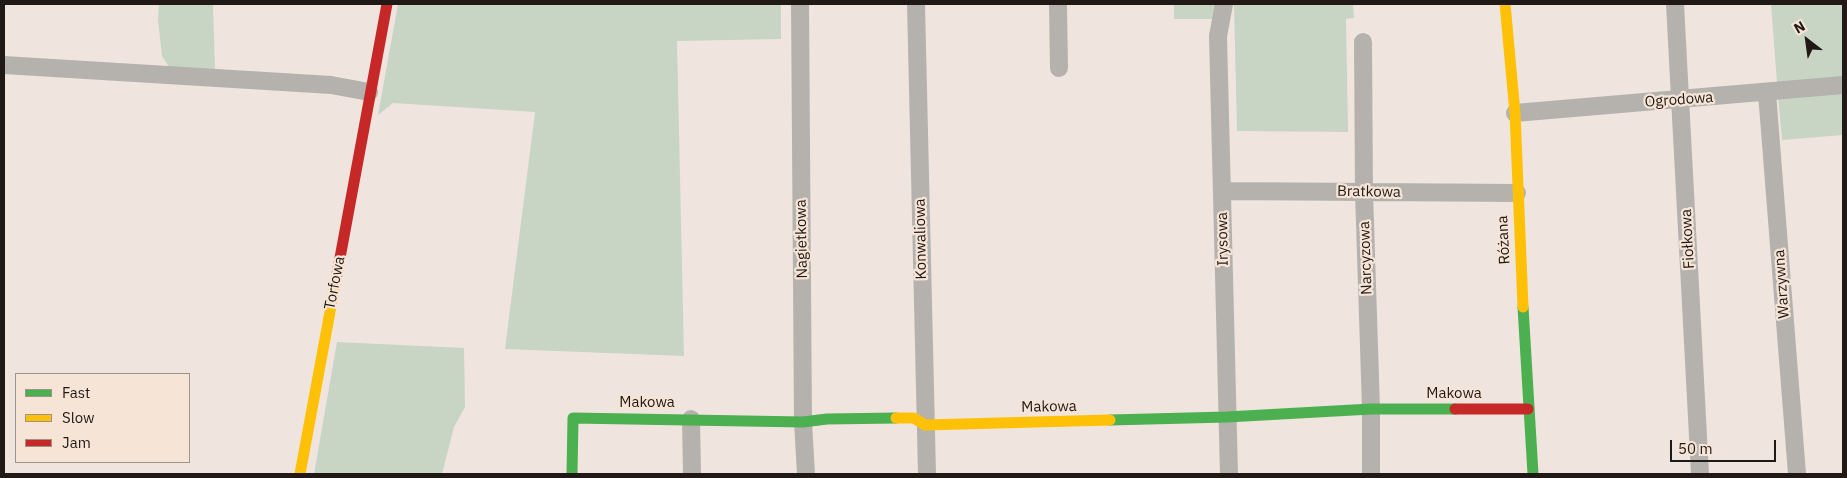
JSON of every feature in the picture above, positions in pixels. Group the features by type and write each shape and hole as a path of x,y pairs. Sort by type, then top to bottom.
{"street":[{"name":"Torfowa","path":"300,474 324,339 338,275 369,92 387,4"},
{"name":"Nagietkowa","path":"800,4 803,422 806,474"},
{"name":"Konwaliowa","path":"916,4 927,474"},
{"path":"1058,4 1059,68"},
{"name":"Irysowa","path":"1224,4 1218,36 1228,474"},
{"name":"Różana","path":"1505,4 1515,113 1517,193 1532,474"},
{"name":"Fiołkowa","path":"1675,4 1700,474"},
{"name":"Narcyzowa","path":"1363,42 1364,192 1371,409 1371,474"},
{"path":"4,65 331,85 369,92"},
{"name":"Ogrodowa","path":"1515,113 1767,93 1843,85"},
{"name":"Warzywna","path":"1767,93 1797,474"},
{"name":"Bratkowa","path":"1222,191 1517,193"},
{"name":"Makowa","path":"572,474 573,418 803,422 827,419 914,418 925,425 1227,417 1371,409 1528,409"},
{"path":"691,419 692,474"}],"green space":[{"path":"159,4 213,4 215,70 169,67 162,56 158,20"},
{"path":"398,4 781,4 781,39 677,41 684,356 505,349 535,112 393,103 378,115"},
{"path":"1174,4 1217,4 1216,19 1174,19"},
{"path":"1234,4 1353,4 1354,18 1346,19 1348,132 1237,131"},
{"path":"1771,4 1843,4 1843,79 1777,83"},
{"path":"1843,92 1843,135 1782,140 1778,96"},
{"path":"337,342 464,348 465,407 454,427 442,474 314,474"}],"traffic: fast":[{"path":"1523,307 1533,474"},
{"path":"1110,420 1227,417 1371,409 1455,409"},
{"path":"572,474 573,418 803,422 827,419 896,418"}],"traffic: slow":[{"path":"1505,4 1515,113 1523,307"},
{"path":"300,474 337,274"},
{"path":"896,418 914,418 925,425 1110,420"}],"traffic: jam":[{"path":"337,274 387,4"},
{"path":"1455,409 1528,409"}]}
